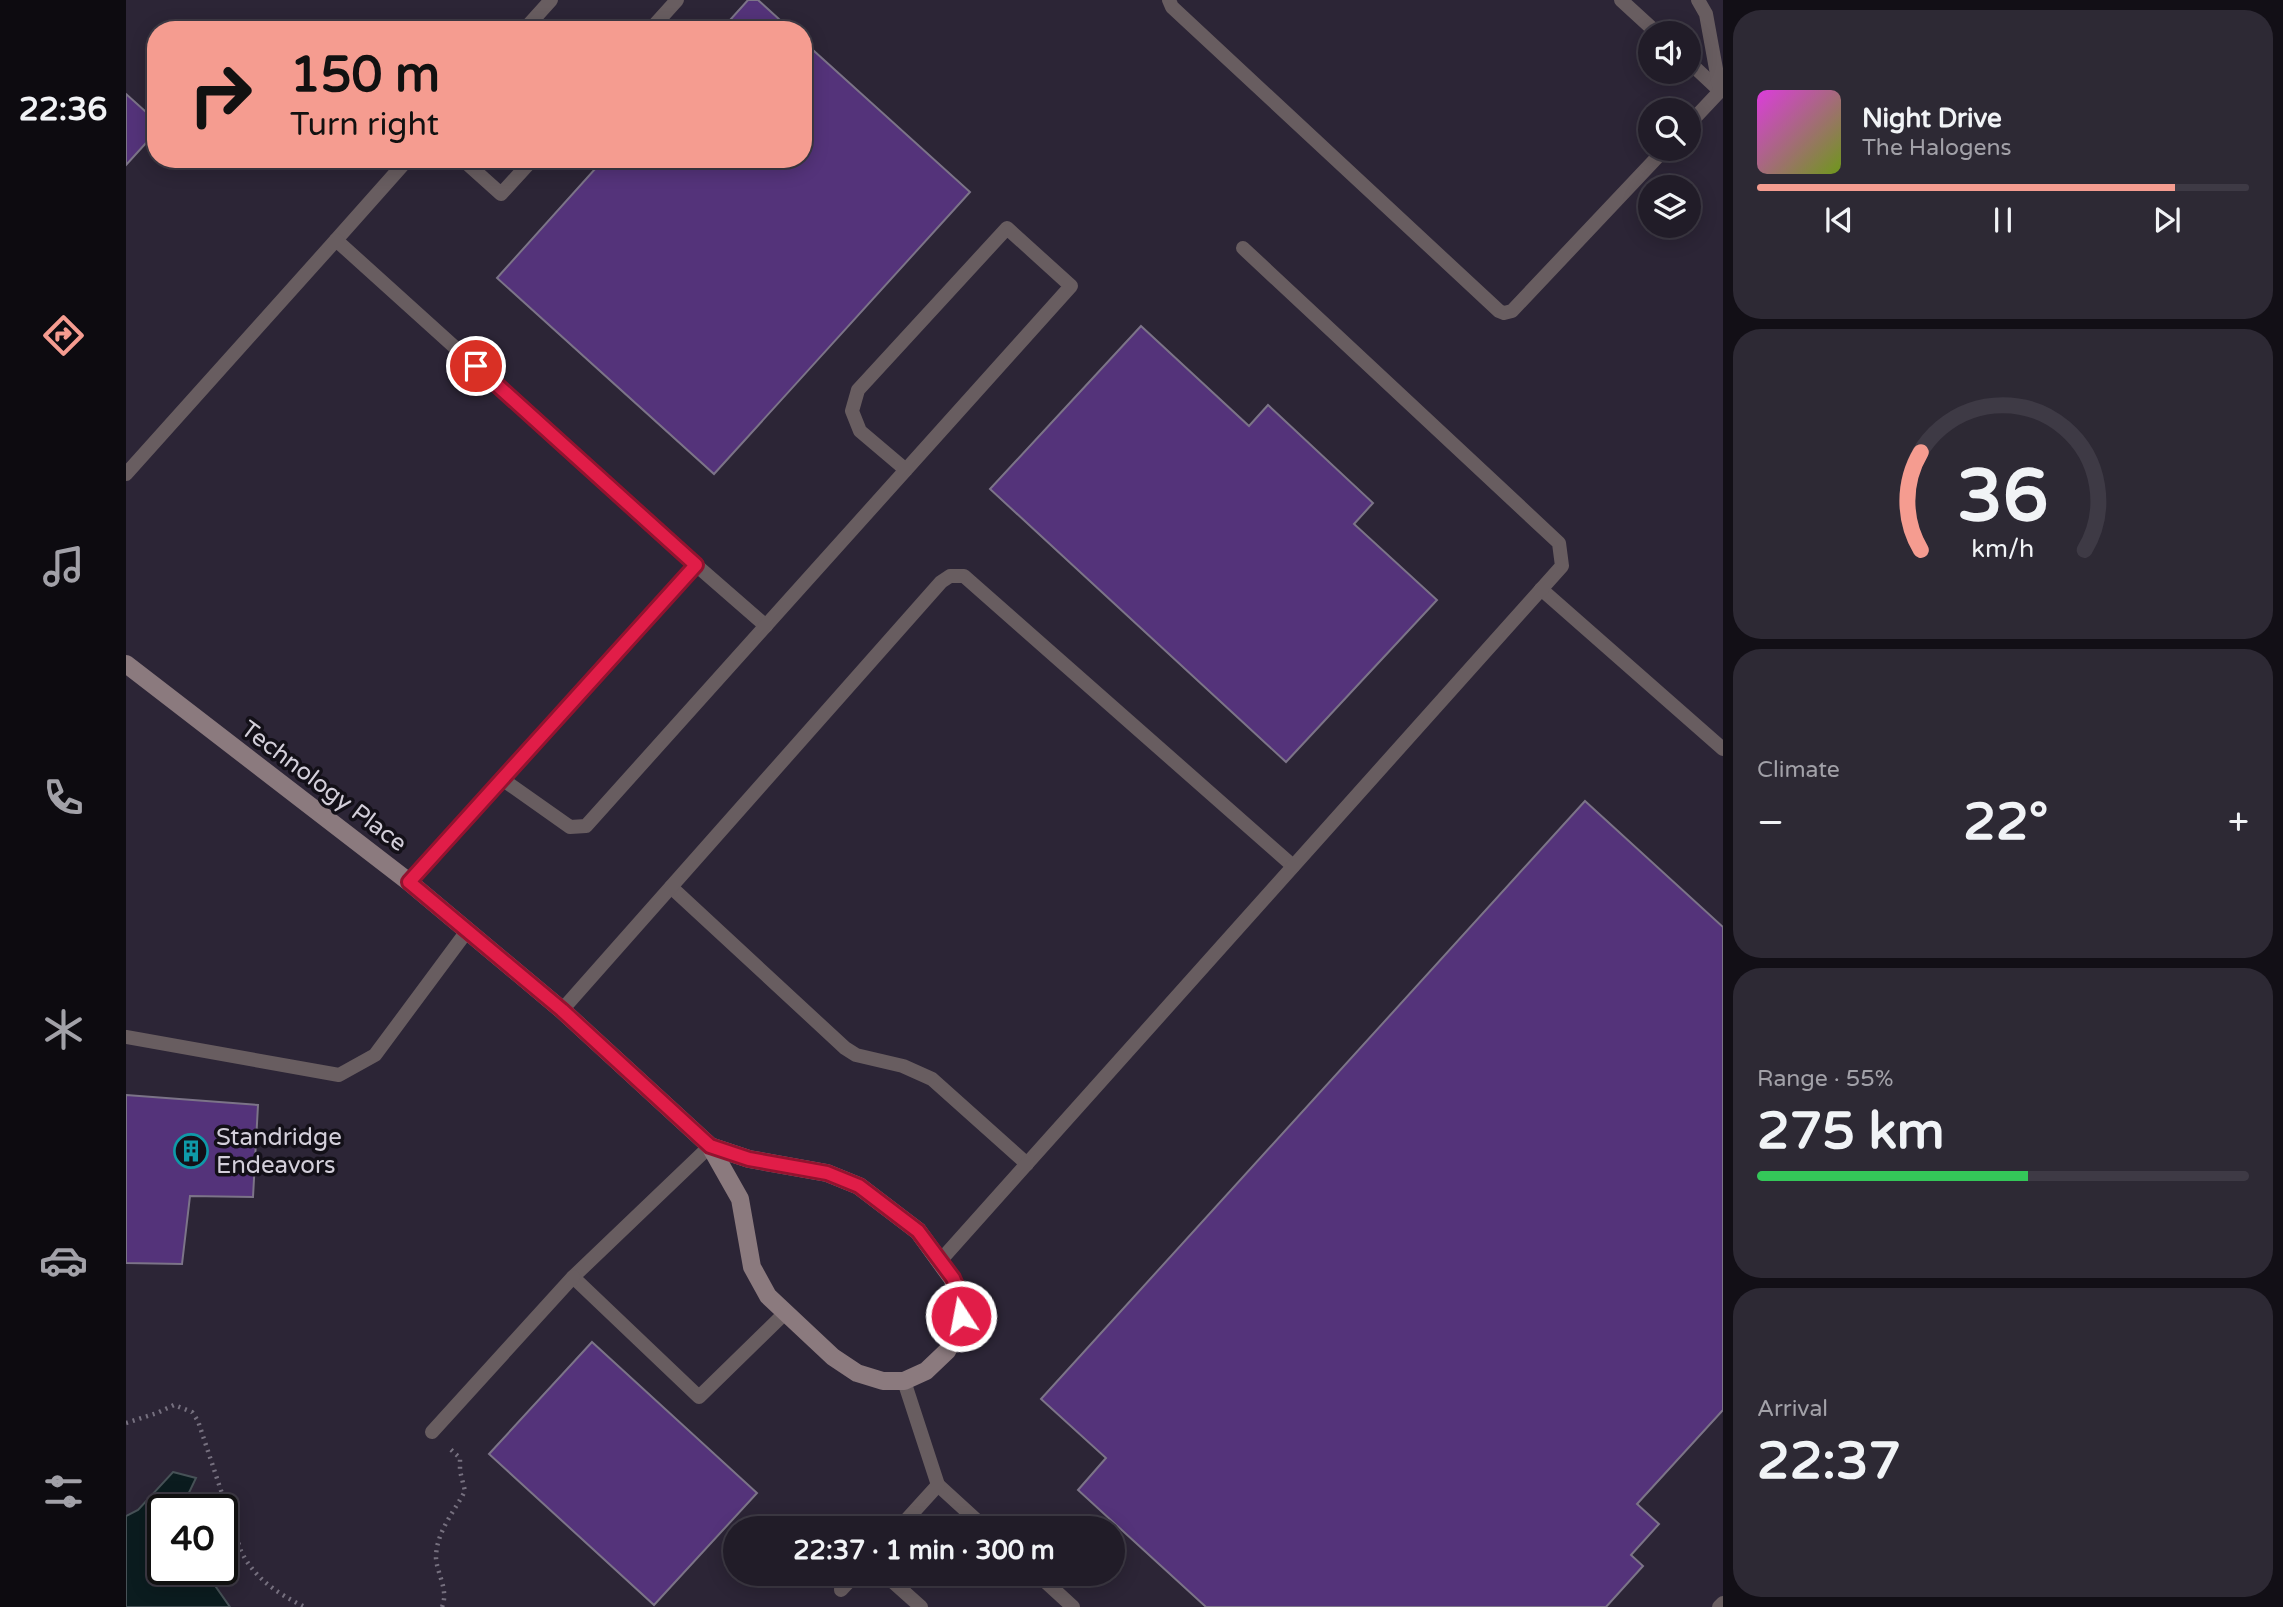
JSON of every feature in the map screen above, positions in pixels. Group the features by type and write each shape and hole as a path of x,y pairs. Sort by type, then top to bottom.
{"street":[{"name":"Technology Place","path":"126,664 409,882 562,1010 710,1146 740,1199 752,1267 768,1296 833,1357 858,1373 883,1381 904,1381 926,1371 947,1351 958,1330 963,1301 953,1278 918,1231 859,1186 827,1173 749,1159 710,1146"}],"lane":[{"path":"532,21 551,0"},
{"path":"658,21 677,0"},
{"path":"1169,0 1171,7 1504,313 1512,311 1654,161"},
{"path":"1621,0 1644,21"},
{"path":"1698,0 1706,14 1720,91"},
{"path":"1701,73 1720,91"},
{"path":"1701,111 1720,91"},
{"path":"126,474 400,168"},
{"path":"472,168 501,194 525,168"},
{"path":"502,779 570,827 586,827 1071,286 1007,228 858,390 852,411 860,431 906,470"},
{"path":"336,240 766,626"},
{"path":"940,1261 1562,566 1559,543 1243,248"},
{"path":"409,882 696,565"},
{"path":"562,1010 932,592 950,576 964,576 1293,866"},
{"path":"1541,589 1723,749"},
{"path":"671,887 845,1048 856,1055 903,1066 932,1079 1027,1164"},
{"path":"126,1037 339,1075 375,1055 467,931"},
{"path":"432,1432 573,1277 710,1146"},
{"path":"573,1277 699,1397 785,1312"},
{"path":"904,1381 938,1485 972,1516"},
{"path":"910,1516 938,1485"},
{"path":"841,1590 845,1586"},
{"path":"898,1586 921,1607"},
{"path":"1050,1586 1073,1607"},
{"path":"1719,1607 1723,1603"}],"path":[{"path":"126,1423 174,1405 192,1412 198,1421 248,1565 260,1579 305,1607"},
{"path":"432,1432 460,1458 465,1491 444,1524 438,1545 436,1559 443,1581 442,1607"}],"shaded area":[{"path":"173,1472 196,1478 188,1494 153,1494"},
{"path":"147,1500 147,1585 215,1585 230,1607 126,1607 126,1516 138,1510"}],"building":[{"path":"748,0 758,0 781,21 729,21"},
{"path":"812,49 970,192 714,474 497,278 596,168 812,168"},
{"path":"126,94 147,113 147,142 126,165"},
{"path":"1141,326 1249,426 1268,405 1373,503 1354,524 1437,600 1286,762 990,489"},
{"path":"1585,801 1723,927 1723,1410 1637,1504 1659,1524 1631,1555 1643,1566 1606,1607 1206,1607 1125,1533 1125,1516 1106,1516 1078,1490 1106,1458 1041,1399"},
{"name":"Standridge Endeavors","path":"126,1095 258,1105 253,1197 190,1196 182,1264 126,1263"},
{"path":"592,1342 757,1493 736,1516 723,1516 723,1530 654,1605 489,1454"}],"place":[{"name":"Standridge Endeavors","path":"191,1151"}],"route":[{"path":"476,366 696,565 409,882 562,1010 710,1146 749,1159 827,1173 859,1186 918,1231 953,1278 963,1301 961,1316"}]}
